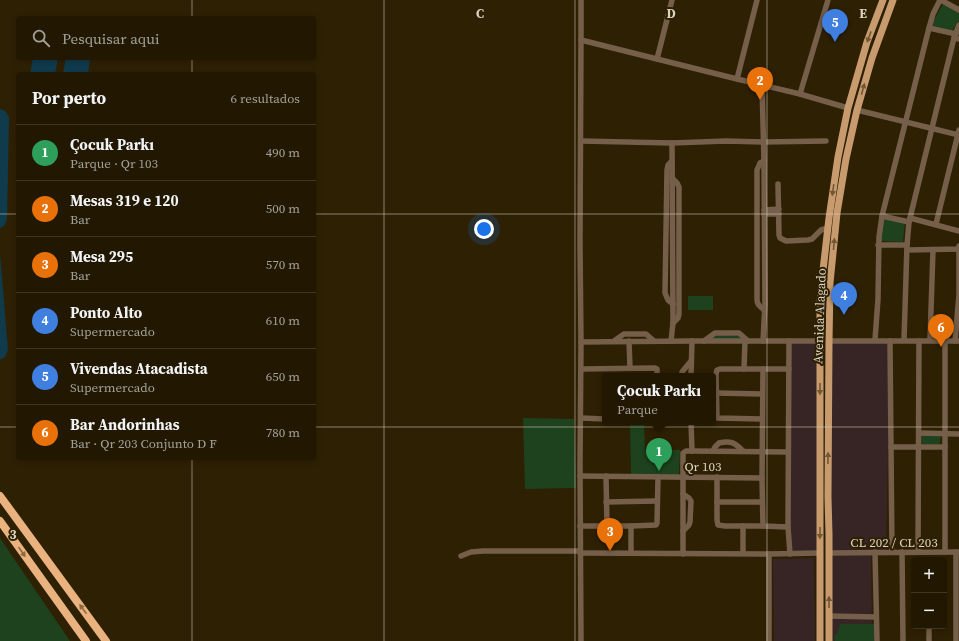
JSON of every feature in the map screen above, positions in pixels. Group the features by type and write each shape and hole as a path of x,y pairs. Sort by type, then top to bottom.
{"highway":[{"path":"0,496 106,641"},
{"path":"0,520 86,641"}],"main road":[{"name":"Avenida Alagado","path":"820,641 820,341 822,287 837,160 848,108 867,42 882,0"},
{"name":"Avenida Alagado","path":"829,641 829,341 830,283 835,227 846,162 858,110 872,58 893,0"},
{"path":"837,160 846,162"},
{"path":"820,473 823,478 823,497 828,497"},
{"path":"821,506 827,506 827,525 829,534"}],"street":[{"path":"581,0 581,641"},
{"path":"657,59 672,0"},
{"path":"737,79 757,0"},
{"path":"800,94 828,0"},
{"path":"875,340 878,300 879,229 905,121 933,14 940,0 959,10"},
{"path":"904,340 907,247 910,220 959,25"},
{"path":"929,28 956,37"},
{"path":"581,40 800,94 848,108"},
{"path":"762,85 764,161 763,341"},
{"path":"858,110 959,133 936,224"},
{"path":"581,141 672,143 726,141 826,142"},
{"path":"671,341 673,323 672,143"},
{"path":"672,161 668,165 667,170 665,293 668,300 673,304"},
{"path":"764,161 760,163 757,170 757,303 764,310"},
{"path":"672,178 679,187 679,314 678,318 673,323"},
{"path":"778,184 780,238 786,241 812,239 821,230 828,228"},
{"path":"764,212 779,211"},
{"path":"882,216 936,224 959,231"},
{"path":"829,341 957,340 959,248 933,250 878,245"},
{"path":"930,340 933,250"},
{"path":"581,342 704,341 715,333 740,334 746,341 744,369"},
{"path":"614,341 624,334 646,334 654,341"},
{"path":"629,341 630,368"},
{"path":"691,373 692,341"},
{"path":"746,341 820,341"},
{"path":"789,341 788,526 790,554"},
{"path":"890,341 892,552"},
{"path":"918,552 919,341"},
{"path":"945,341 945,552"},
{"path":"682,373 691,362"},
{"path":"606,368 606,373"},
{"path":"582,369 655,368 657,373"},
{"path":"763,369 763,526"},
{"path":"762,394 716,393 716,374 718,370 789,370"},
{"path":"581,418 602,418"},
{"path":"716,418 762,419"},
{"path":"692,425 692,451"},
{"path":"919,433 959,434"},
{"path":"713,451 719,443 729,442 734,443 743,451"},
{"path":"891,447 945,446"},
{"path":"683,554 683,454 686,451 788,452"},
{"name":"Qr 103","path":"580,476 762,478"},
{"path":"606,476 606,526"},
{"path":"580,526 656,525 658,477"},
{"path":"717,477 718,525 788,526"},
{"path":"606,502 657,502"},
{"path":"717,502 762,502"},
{"path":"631,526 631,553"},
{"path":"743,526 743,553"},
{"path":"461,556 471,552 483,551 683,554 820,553"},
{"path":"875,552 877,641"},
{"path":"902,552 903,641"},
{"path":"929,552 929,557"},
{"path":"956,641 957,552"},
{"name":"CL 202 / CL 203","path":"829,553 957,552"},
{"path":"769,554 769,641"},
{"path":"829,616 876,616"},
{"path":"929,629 929,641"}],"shaded area":[{"path":"789,341 820,341 820,553 790,554"},
{"path":"829,341 890,341 886,552 829,553"},
{"path":"871,555 872,641 832,641 831,556"},
{"path":"814,558 815,641 774,641 773,559"}],"green space":[{"path":"943,4 959,13 959,20 952,31 931,25"},
{"path":"882,219 905,222 903,242 880,241"},
{"path":"688,296 713,296 713,310 688,310"},
{"path":"718,335 739,336 742,340 708,340"},
{"path":"523,418 574,419 576,488 525,489"},
{"path":"630,425 644,425 645,450 680,450 679,475 631,475"},
{"path":"941,434 940,444 922,444 921,435"},
{"path":"0,538 70,641 0,641"},
{"path":"840,624 874,624 874,641 835,641 834,637"}],"water":[{"path":"33,60 58,60 55,72 30,72"},
{"path":"66,60 90,60 88,72 63,72"},
{"path":"0,109 6,112 9,118 7,219 4,226 0,228"},
{"path":"0,254 8,350 5,357 0,360"}],"place":[{"name":"Vivendas Atacadista","path":"835,42"},
{"name":"Mesas 319 e 120","path":"760,100"},
{"name":"Ponto Alto","path":"844,315"},
{"name":"Bar Andorinhas","path":"941,347"},
{"name":"Çocuk Parkı","path":"659,471"},
{"name":"Mesa 295","path":"610,551"}]}
